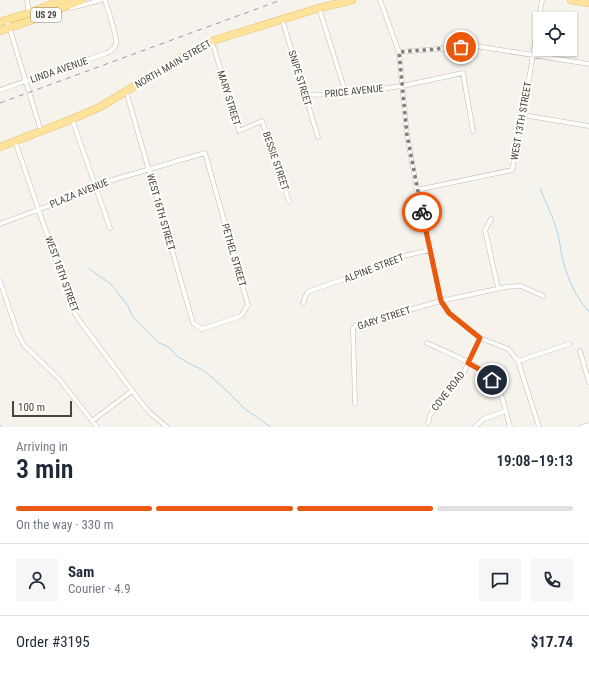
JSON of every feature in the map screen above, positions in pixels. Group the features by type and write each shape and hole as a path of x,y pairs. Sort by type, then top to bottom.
{"main road":[{"name":"US 29","path":"4,21 63,0"},
{"name":"US 29","path":"0,31 55,12 82,0"},
{"name":"NORTH MAIN STREET","path":"0,147 100,107 180,58 212,41 319,8 352,0"},
{"path":"571,0 589,3"}],"street":[{"path":"27,0 29,13"},
{"path":"55,12 100,0"},
{"name":"LINDA AVENUE","path":"0,90 107,53 116,45 116,38 105,0"},
{"path":"380,0 399,52 407,135 417,190 441,301 449,313 480,338 508,349 518,360 539,427"},
{"name":"WEST 13TH STREET","path":"540,12 542,0"},
{"path":"319,8 346,94"},
{"name":"SNIPE STREET","path":"282,19 318,137"},
{"path":"4,21 10,28 41,131"},
{"name":"MARY STREET","path":"212,41 239,131 262,121"},
{"path":"399,52 476,46 533,55"},
{"name":"WEST 13TH STREET","path":"417,190 512,170 533,55"},
{"path":"539,56 589,64"},
{"name":"PRICE AVENUE","path":"305,95 346,94 402,86 463,73 473,131"},
{"name":"WEST 16TH STREET","path":"126,91 193,323 202,329"},
{"path":"523,115 589,126"},
{"path":"72,119 110,228"},
{"name":"BESSIE STREET","path":"262,121 289,201"},
{"name":"WEST 18TH STREET","path":"15,141 73,310 150,413 167,427"},
{"name":"PLAZA AVENUE","path":"0,224 94,189 95,185 205,153"},
{"name":"PETHEL STREET","path":"202,329 241,316 248,305 205,153"},
{"path":"491,219 485,230 498,288"},
{"name":"ALPINE STREET","path":"303,303 306,293 310,291 376,268 390,259 430,250"},
{"path":"0,281 18,334 24,345 59,379 97,427"},
{"path":"441,301 498,288 521,286 543,296"},
{"name":"GARY STREET","path":"355,404 353,327 441,301"},
{"name":"COVE ROAD","path":"428,423 430,415 464,374 480,338"},
{"path":"427,343 486,373 497,386 510,427"},
{"path":"518,360 569,344"},
{"path":"580,351 589,382"},
{"path":"92,421 132,390"},
{"path":"475,427 483,419 506,411"},
{"path":"582,427 589,425"}],"waterway":[{"path":"540,188 553,217 563,261 570,282 576,294 589,312"},
{"path":"89,269 111,284 128,306 133,317 158,342 170,348 177,356 188,363 203,370 245,409 271,427"}],"railway":[{"path":"0,103 281,0"}],"way so far":[{"path":"422,212 407,135 399,52 461,47"}],"route":[{"path":"422,212 441,301 449,313 480,338 468,363 486,373 492,380"}]}
